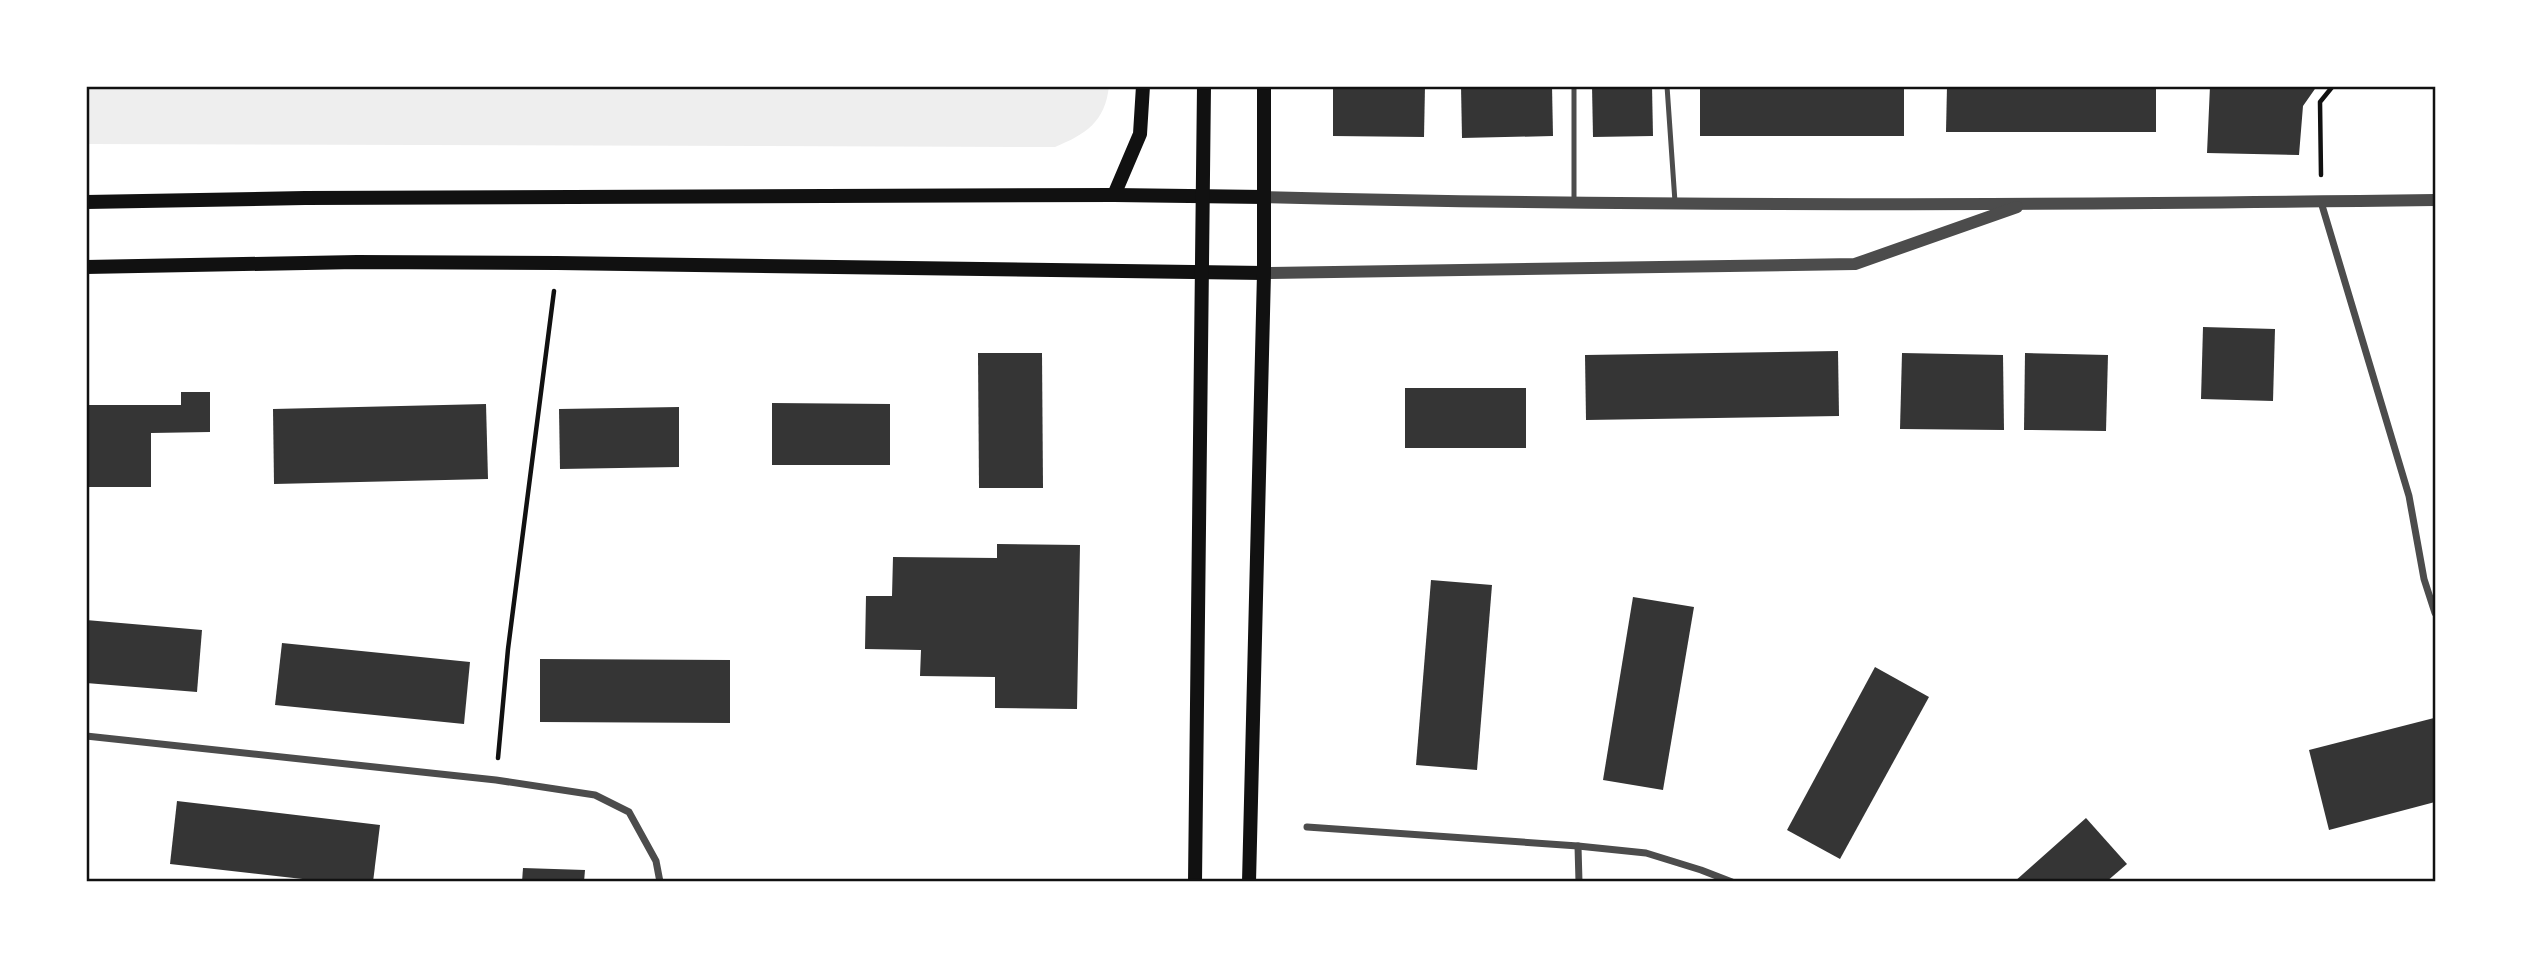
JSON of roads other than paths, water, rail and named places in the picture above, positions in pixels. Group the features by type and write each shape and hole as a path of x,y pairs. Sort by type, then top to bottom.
{"main road":[{"path":"1114,195 1140,134 1143,86"},
{"path":"1195,882 1204,273 1204,86"},
{"path":"1249,882 1264,274 1264,86"},
{"path":"86,202 305,198 1114,195 1264,197"},
{"path":"86,267 357,262 557,262 1264,274"}],"street":[{"path":"1264,197 2027,204 2435,200"},
{"path":"2321,202 2409,496 2424,579 2435,613"},
{"path":"1264,274 1855,264 2027,204"},
{"path":"86,736 496,780 595,795 629,812 656,861 660,882"},
{"path":"1307,827 1646,853 1732,882"},
{"path":"1578,846 1579,882"}],"lane":[{"path":"1574,86 1574,201"},
{"path":"1667,86 1675,202"}]}
